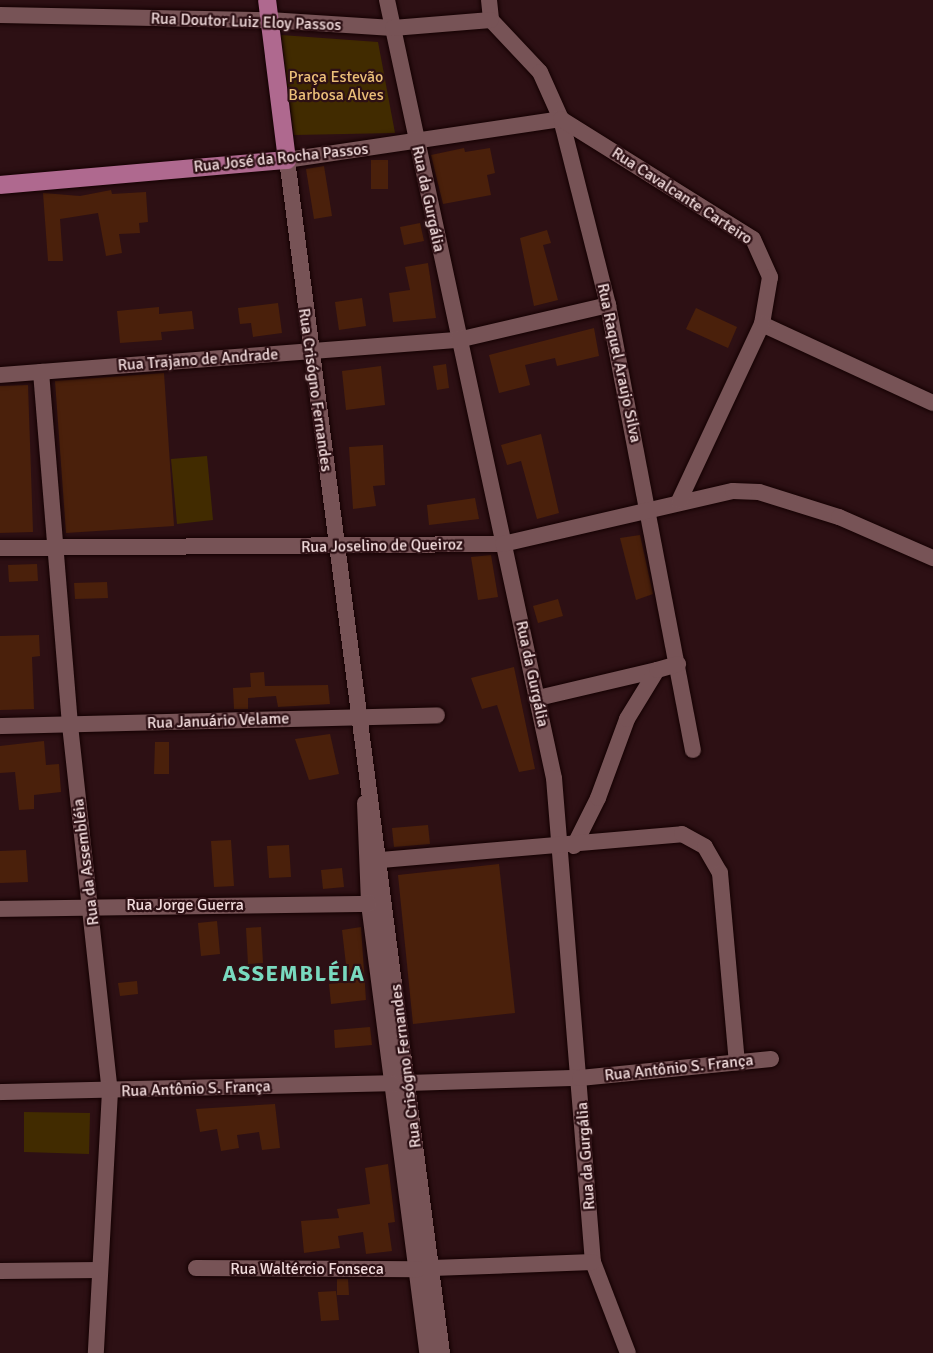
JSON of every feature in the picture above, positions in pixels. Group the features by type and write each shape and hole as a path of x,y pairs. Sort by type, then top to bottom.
{"main road":[{"name":"Rua Crisógno Fernandes","path":"267,0 287,160"},
{"name":"Rua José da Rocha Passos","path":"0,185 287,160"}],"street":[{"name":"Rua da Gurgália","path":"387,0 568,847 580,1078 593,1262 628,1353"},
{"path":"489,0 491,20"},
{"name":"Rua Doutor Luiz Eloy Passos","path":"0,15 270,20 393,28 491,20"},
{"name":"Rua Raquel Araujo Silva","path":"491,20 540,72 561,119 608,305 650,511 693,750"},
{"name":"Rua José da Rocha Passos","path":"287,160 561,119"},
{"name":"Rua Cavalcante Carteiro","path":"561,119 753,239 770,277 762,324 693,461 679,501"},
{"name":"Rua Crisógno Fernandes","path":"287,160 309,352 357,717 381,860 400,1083"},
{"name":"Rua Trajano de Andrade","path":"0,375 458,340 608,305"},
{"path":"762,324 933,403"},
{"name":"Rua da Assembléia","path":"41,372 70,725 92,906 110,1091 96,1353"},
{"name":"Rua Joselino de Queiroz","path":"0,548 503,544 650,511 679,501 734,491 759,492 839,517 933,558"},
{"path":"538,698 678,664"},
{"path":"568,847 598,798 620,733 657,670"},
{"name":"Rua Januário Velame","path":"0,726 437,715"},
{"name":"Rua Crisógno Fernandes","path":"367,778 364,827 369,904 400,1083 425,1269 442,1353"},
{"path":"381,860 568,847 682,834 705,847 720,873 737,1062"},
{"name":"Rua Jorge Guerra","path":"0,909 369,904"},
{"name":"Rua Antônio S. França","path":"0,1092 580,1078 771,1059"},
{"name":"Rua Waltércio Fonseca","path":"196,1269 425,1269 593,1262"},
{"name":"Rua Crisógno Fernandes","path":"425,1269 427,1353"},
{"path":"0,1271 100,1270"}],"green space":[{"name":"Praça Estevão Barbosa Alves","path":"281,35 378,42 395,133 294,135"},
{"path":"207,456 213,520 177,524 171,459"},
{"path":"24,1112 90,1113 89,1154 24,1152"}],"building":[{"path":"464,148 465,152 490,148 495,173 487,175 491,195 443,204 431,155"},
{"path":"371,160 388,160 388,189 371,189"},
{"path":"324,166 332,216 314,219 306,169"},
{"path":"111,190 112,194 146,192 148,222 139,223 140,233 119,234 122,253 106,256 98,213 60,219 63,261 48,261 43,193 80,196"},
{"path":"420,223 424,241 404,245 400,227"},
{"path":"547,230 551,243 543,245 558,300 534,306 520,238"},
{"path":"428,263 436,318 393,322 389,293 410,290 405,267"},
{"path":"362,298 366,326 339,330 335,302"},
{"path":"278,303 282,333 253,337 251,323 240,324 238,308"},
{"path":"159,307 159,314 192,311 194,329 161,332 162,340 120,343 117,311"},
{"path":"696,308 737,327 728,348 686,329"},
{"path":"594,328 599,356 557,366 555,358 525,365 530,385 499,393 489,355"},
{"path":"446,364 449,388 437,390 433,366"},
{"path":"381,366 385,405 346,410 342,371"},
{"path":"164,373 174,526 66,533 55,381"},
{"path":"28,385 33,532 0,533 0,386"},
{"path":"541,434 559,513 537,519 521,461 507,465 501,445"},
{"path":"383,445 385,485 373,486 376,506 353,509 349,447"},
{"path":"475,498 479,519 429,525 427,505"},
{"path":"640,535 653,594 636,600 620,538"},
{"path":"491,555 498,597 478,600 471,557"},
{"path":"37,564 38,581 9,582 8,565"},
{"path":"107,582 108,598 75,599 74,583"},
{"path":"558,599 563,616 538,623 533,606"},
{"path":"39,635 40,656 32,657 34,709 0,710 0,636"},
{"path":"514,667 535,769 519,772 497,705 482,709 471,678"},
{"path":"264,672 265,686 328,685 330,704 278,707 276,696 248,698 248,709 234,709 233,688 251,687 250,673"},
{"path":"330,734 339,774 309,780 295,739"},
{"path":"44,741 46,765 59,764 61,792 34,795 34,809 19,810 15,772 0,773 0,746"},
{"path":"155,742 169,742 169,774 154,774"},
{"path":"428,825 430,844 394,847 392,828"},
{"path":"231,840 234,886 214,887 211,841"},
{"path":"289,845 291,877 269,878 267,846"},
{"path":"26,850 28,882 0,883 0,851"},
{"path":"499,864 515,1013 413,1024 398,875"},
{"path":"342,868 344,887 323,889 321,870"},
{"path":"217,921 220,954 201,956 198,923"},
{"path":"261,927 263,963 248,964 246,928"},
{"path":"361,927 366,1000 331,1004 329,984 348,982 342,930"},
{"path":"137,981 138,994 120,996 118,983"},
{"path":"370,1027 372,1045 335,1048 334,1030"},
{"path":"275,1104 280,1148 262,1150 259,1132 237,1135 239,1148 221,1151 217,1129 200,1132 196,1109"},
{"path":"388,1164 395,1222 388,1223 392,1251 366,1254 363,1232 338,1236 340,1248 304,1253 301,1221 339,1218 337,1209 370,1204 365,1168"},
{"path":"337,1279 348,1279 349,1295 337,1295"},
{"path":"336,1291 339,1320 321,1321 318,1292"}],"district":[{"name":"ASSEMBLÉIA","path":"294,974"}]}
